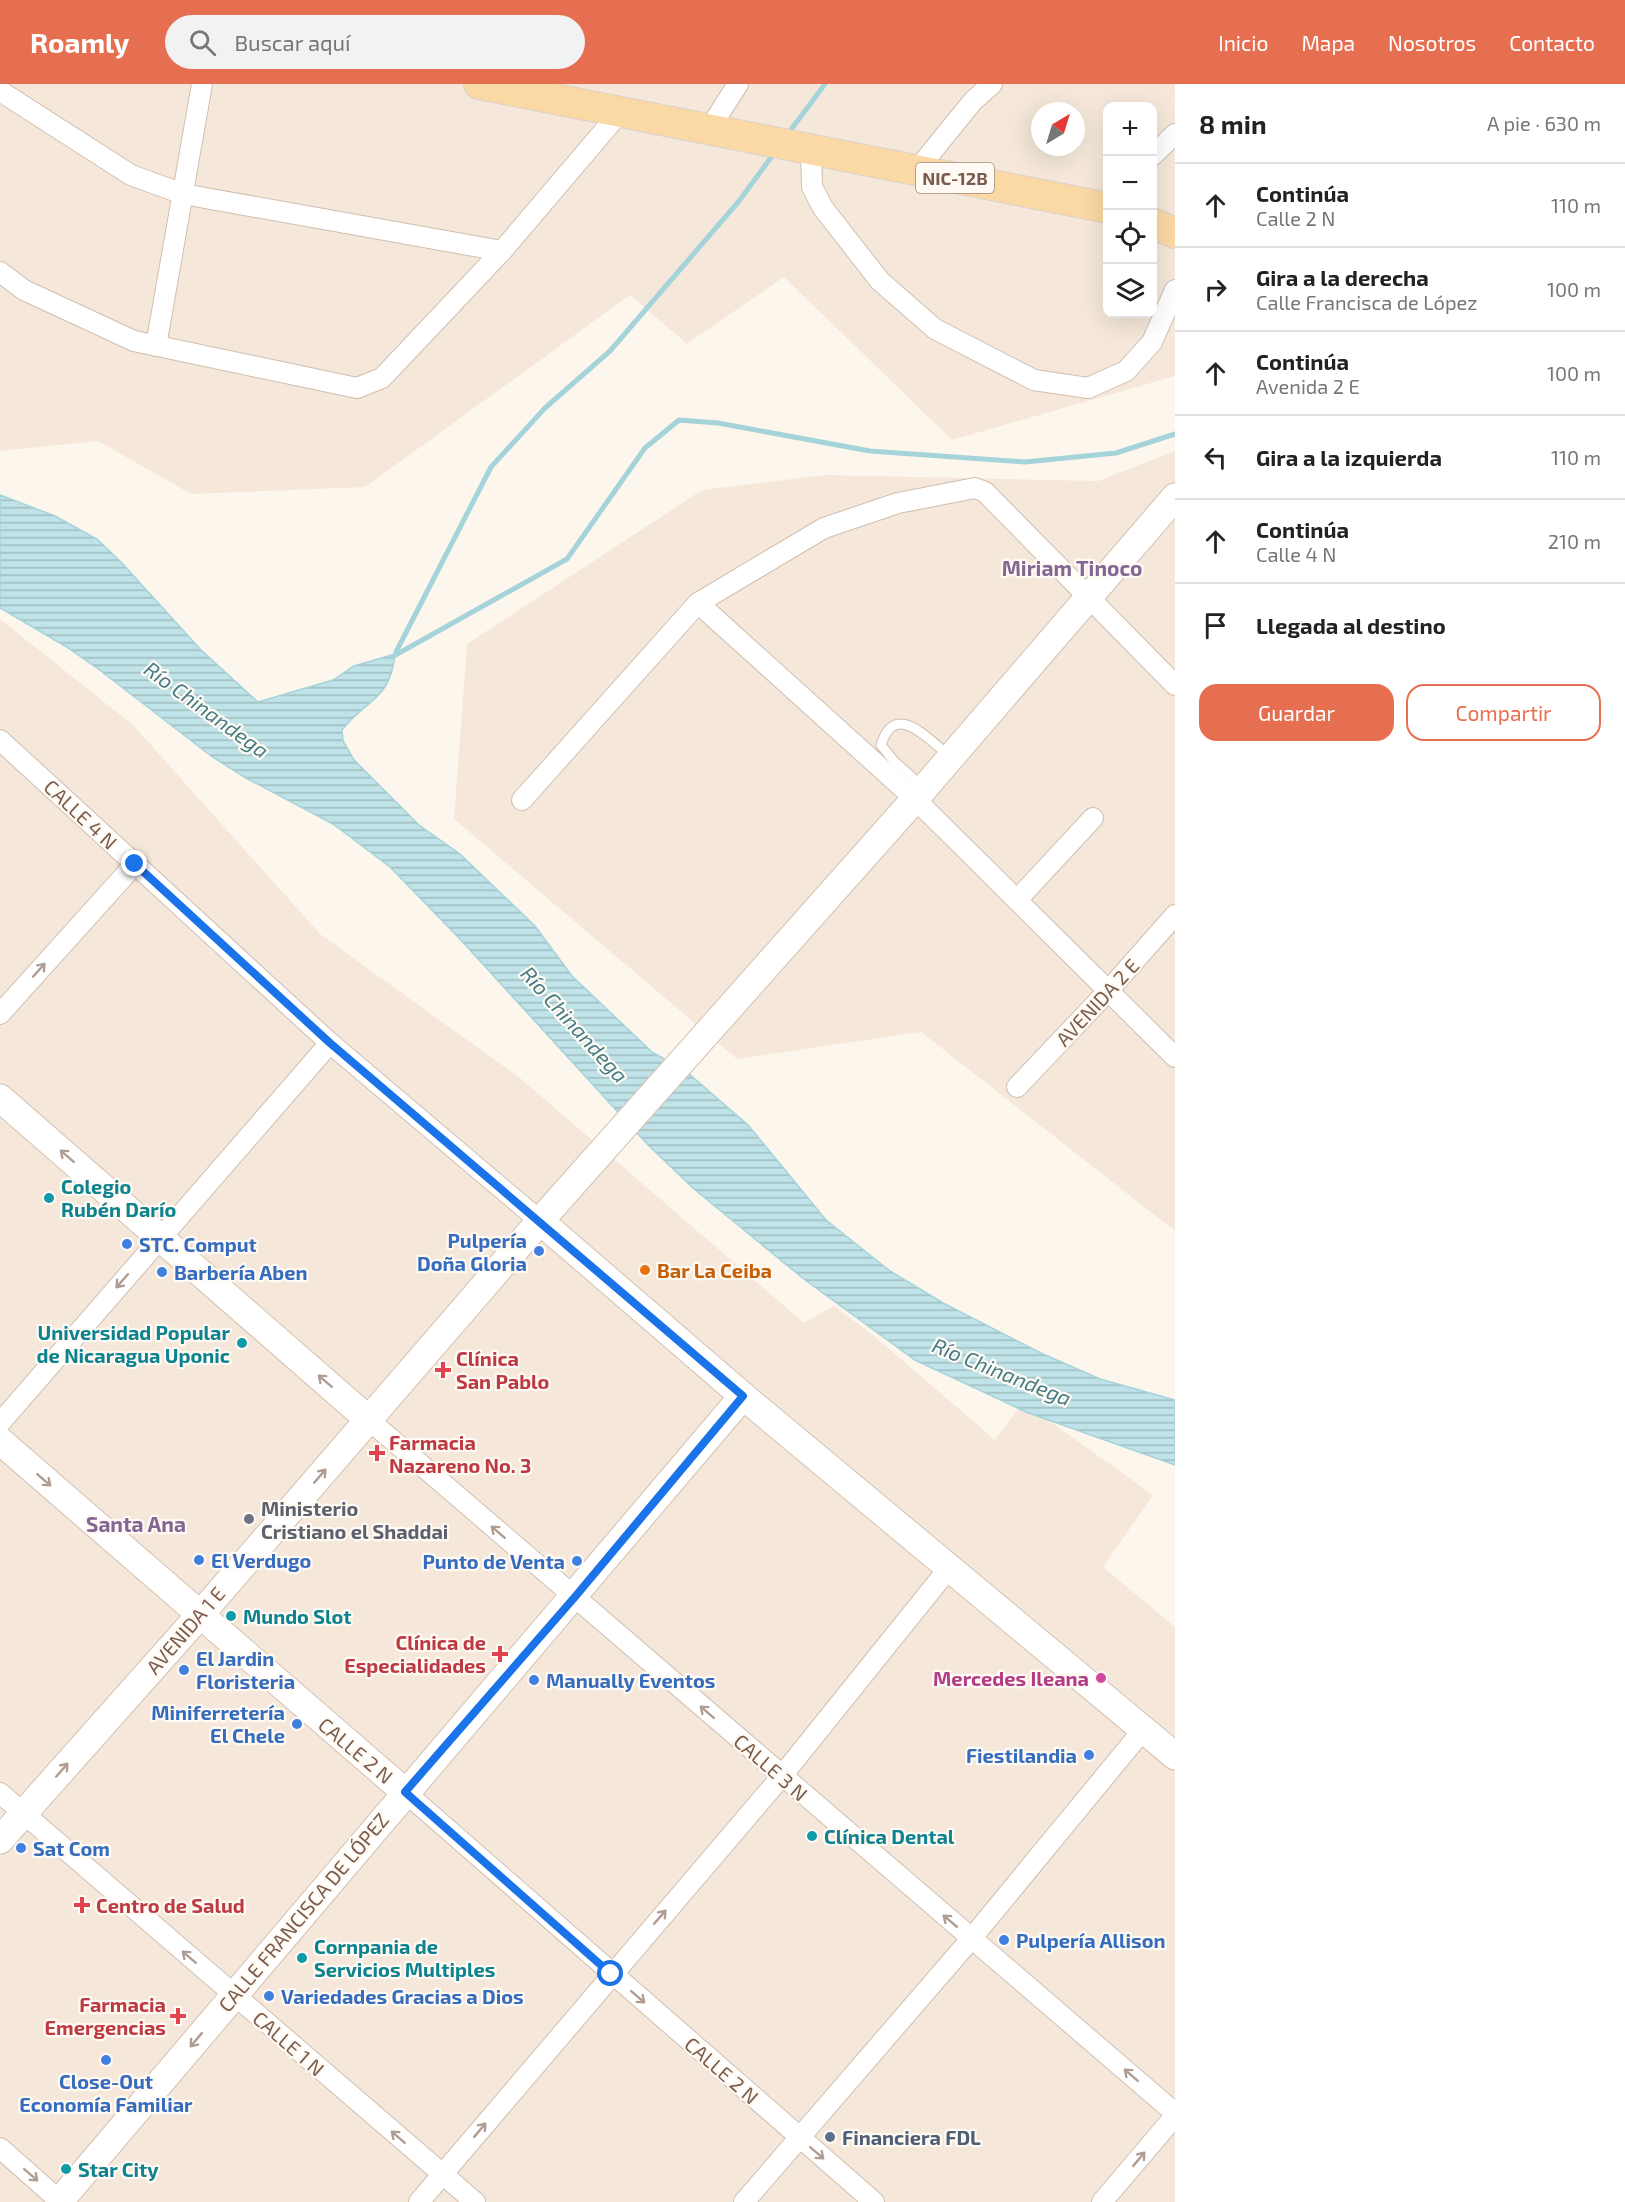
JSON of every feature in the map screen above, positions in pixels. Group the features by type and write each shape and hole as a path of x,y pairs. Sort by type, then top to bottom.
{"main road":[{"name":"NIC-12B","path":"478,84 1103,206"},
{"path":"1157,225 1175,233"}],"street":[{"path":"156,346 201,84"},
{"path":"710,128 738,84"},
{"path":"917,170 973,101 992,84"},
{"path":"0,91 131,175 183,194 502,250"},
{"path":"0,272 24,290 134,341 357,388 382,378 502,250 621,111"},
{"path":"1157,151 1175,134"},
{"path":"806,148 812,187 824,208 880,280 935,329 1034,380 1088,388 1126,371 1152,342 1175,291"},
{"path":"522,800 698,603 824,528 898,503 975,488 985,492 1089,595 1175,685"},
{"name":"AVENIDA 1 E","path":"0,1840 199,1616 540,1221 919,793 1175,497"},
{"path":"698,603 919,793 1017,900 1175,1057"},
{"name":"CALLE 4 N","path":"0,740 330,1043 540,1221"},
{"path":"1017,900 1093,818"},
{"path":"0,1014 135,864"},
{"name":"AVENIDA 2 E","path":"1017,1087 1108,991 1175,915"},
{"path":"0,1423 160,1236 330,1043"},
{"path":"0,1098 369,1419"},
{"path":"540,1221 743,1396 1175,1756"},
{"path":"574,1598 743,1396"},
{"name":"CALLE 3 N","path":"369,1419 781,1777 1175,2114"},
{"name":"CALLE 2 N","path":"0,1441 874,2202"},
{"path":"419,2202 781,1777 949,1568"},
{"name":"CALLE FRANCISCA DE LÓPEZ","path":"60,2202 405,1792 574,1598"},
{"path":"744,2202 971,1939 1143,1730"},
{"name":"CALLE 1 N","path":"0,1793 475,2202"},
{"path":"1102,2202 1175,2114"},
{"path":"0,2148 60,2202"}],"lane":[{"path":"919,793 881,745 884,734 892,725 901,722 951,756"}],"shaded area":[{"path":"0,84 1175,84 1175,376 952,440 784,277 687,344 630,295 365,487 191,494 98,441 0,451"},
{"path":"1175,451 1175,1231 921,1032 737,1059 454,819 467,644 702,490 825,475 1098,481"},
{"path":"0,619 133,725 320,934 520,1078 804,1323 834,1306 873,1335 995,1440 1023,1402 1153,1495 1103,1567 1175,1627 1175,2202 0,2202"}],"water":[{"name":"Río Chinandega","path":"0,495 55,516 97,539 201,650 258,702 333,680 354,666 395,654 388,681 383,690 342,730 343,741 354,760 419,825 460,854 535,926 572,976 652,1052 687,1072 748,1125 826,1220 890,1271 943,1303 1043,1354 1100,1379 1175,1400 1175,1465 1026,1412 915,1360 805,1280 694,1189 648,1145 459,938 390,867 333,824 246,778 211,756 97,668 65,646 0,608"}],"waterway":[{"path":"787,135 825,84"},
{"path":"396,652 491,467 545,408 610,351 739,201 775,152"},
{"path":"392,657 567,559 645,448 679,420 718,423 870,451 1025,462 1116,453 1175,434"}],"place":[{"name":"Colegio Rubén Darío","path":"49,1198"},
{"name":"STC. Comput","path":"127,1244"},
{"name":"Pulpería Doña Gloria","path":"539,1251"},
{"name":"Bar La Ceiba","path":"645,1270"},
{"name":"Barbería Aben","path":"162,1272"},
{"name":"Universidad Popular de Nicaragua Uponic","path":"242,1343"},
{"name":"Clínica San Pablo","path":"443,1370"},
{"name":"Farmacia Nazareno No. 3","path":"377,1453"},
{"name":"Ministerio Cristiano el Shaddai","path":"249,1519"},
{"name":"El Verdugo","path":"199,1560"},
{"name":"Punto de Venta","path":"577,1561"},
{"name":"Mundo Slot","path":"231,1616"},
{"name":"Clínica de Especialidades","path":"500,1654"},
{"name":"El Jardin Floristeria","path":"184,1670"},
{"name":"Mercedes Ileana","path":"1101,1678"},
{"name":"Manually Eventos","path":"534,1680"},
{"name":"Miniferretería El Chele","path":"297,1724"},
{"name":"Fiestilandia","path":"1089,1755"},
{"name":"Clínica Dental","path":"812,1836"},
{"name":"Sat Com","path":"21,1848"},
{"name":"Centro de Salud","path":"82,1905"},
{"name":"Pulpería Allison","path":"1004,1940"},
{"name":"Cornpania de Servicios Multiples","path":"302,1958"},
{"name":"Variedades Gracias a Dios","path":"269,1996"},
{"name":"Farmacia Emergencias","path":"178,2016"},
{"name":"Close-Out Economía Familiar","path":"106,2060"},
{"name":"Financiera FDL","path":"830,2137"},
{"name":"Star City","path":"66,2169"}],"district":[{"name":"Miriam Tinoco","path":"1072,567"},
{"name":"Santa Ana","path":"136,1523"}],"route":[{"path":"135,864 330,1043 743,1396 574,1598 405,1792 611,1974"}]}
